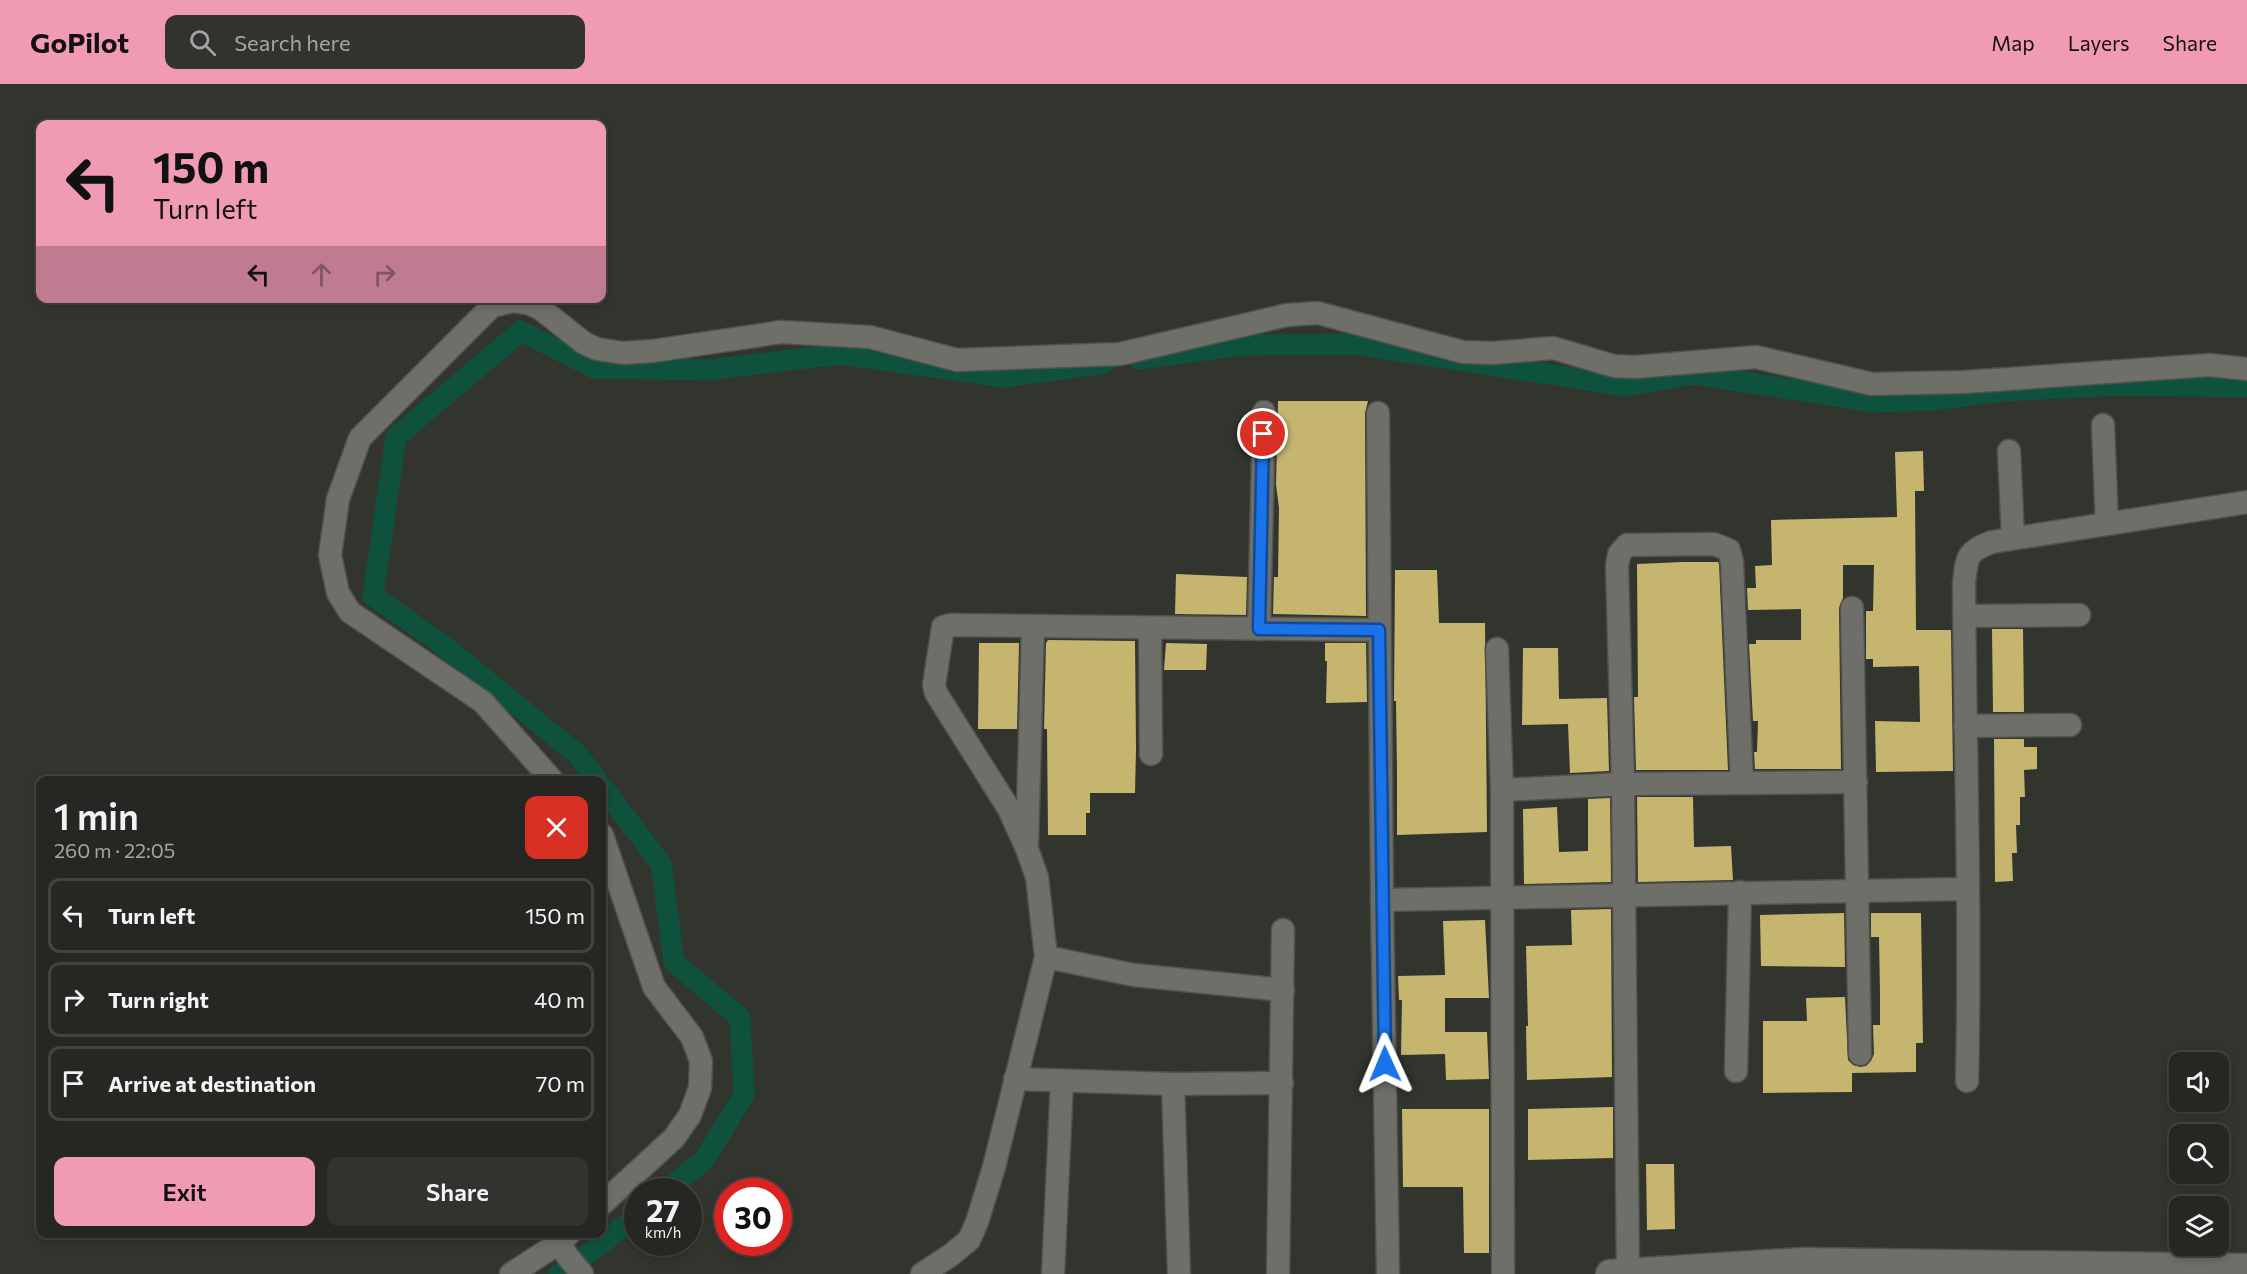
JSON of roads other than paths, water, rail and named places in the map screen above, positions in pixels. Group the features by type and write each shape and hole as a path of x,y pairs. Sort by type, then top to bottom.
{"street":[{"path":"505,303 492,306 360,438 338,499 330,555 338,593 351,612 483,702 548,776"},
{"path":"528,303 541,309 584,343 597,349 623,353 653,351 781,332 870,337 957,360 1120,354 1287,315 1318,313 1463,352 1492,353 1553,348 1614,366 1635,368 1756,357 1872,384 1964,382 2210,365 2247,369"},
{"path":"1259,629 1264,412"},
{"path":"1378,414 1388,1274"},
{"path":"2103,425 2107,524"},
{"path":"2009,451 2013,538"},
{"path":"1967,1081 1969,973 1966,889 1964,583 1967,558 1976,548 1992,542 2247,502"},
{"path":"1742,783 1732,562 1729,550 1714,544 1627,545 1618,554 1617,566 1623,784 1619,1273 1681,1272 1801,1262 2247,1268"},
{"path":"1852,608 1860,1054"},
{"path":"1964,616 2079,615"},
{"path":"922,1274 969,1240 993,1167 1046,957 1037,877 1027,849 1008,809 940,700 934,685 943,627 951,625 1379,630"},
{"path":"1027,849 1033,626"},
{"path":"1150,627 1151,754"},
{"path":"1497,649 1502,790 1503,1274"},
{"path":"1965,726 2070,725"},
{"path":"1502,790 1623,784 1856,782"},
{"path":"606,847 654,987 693,1036 701,1061 700,1088 690,1115 674,1138 606,1200"},
{"path":"1382,900 1966,889"},
{"path":"1736,1071 1740,892"},
{"path":"1278,1274 1283,930"},
{"path":"1046,957 1134,975 1283,990"},
{"path":"1016,1079 1173,1084 1282,1083"},
{"path":"1053,1274 1062,1081"},
{"path":"1173,1084 1179,1274"},
{"path":"511,1274 570,1252"}],"waterway":[{"path":"594,776 577,754 439,642 373,596 396,437 521,331 594,368 708,370 840,354 1005,377 1105,363"},
{"path":"1139,359 1242,345 1354,344 1626,386 1693,374 1874,402 1934,400 2003,391 2121,385 2247,387"},
{"path":"606,791 661,864 674,962 740,1018 744,1095 704,1160 682,1178"},
{"path":"559,1274 624,1226"}]}
